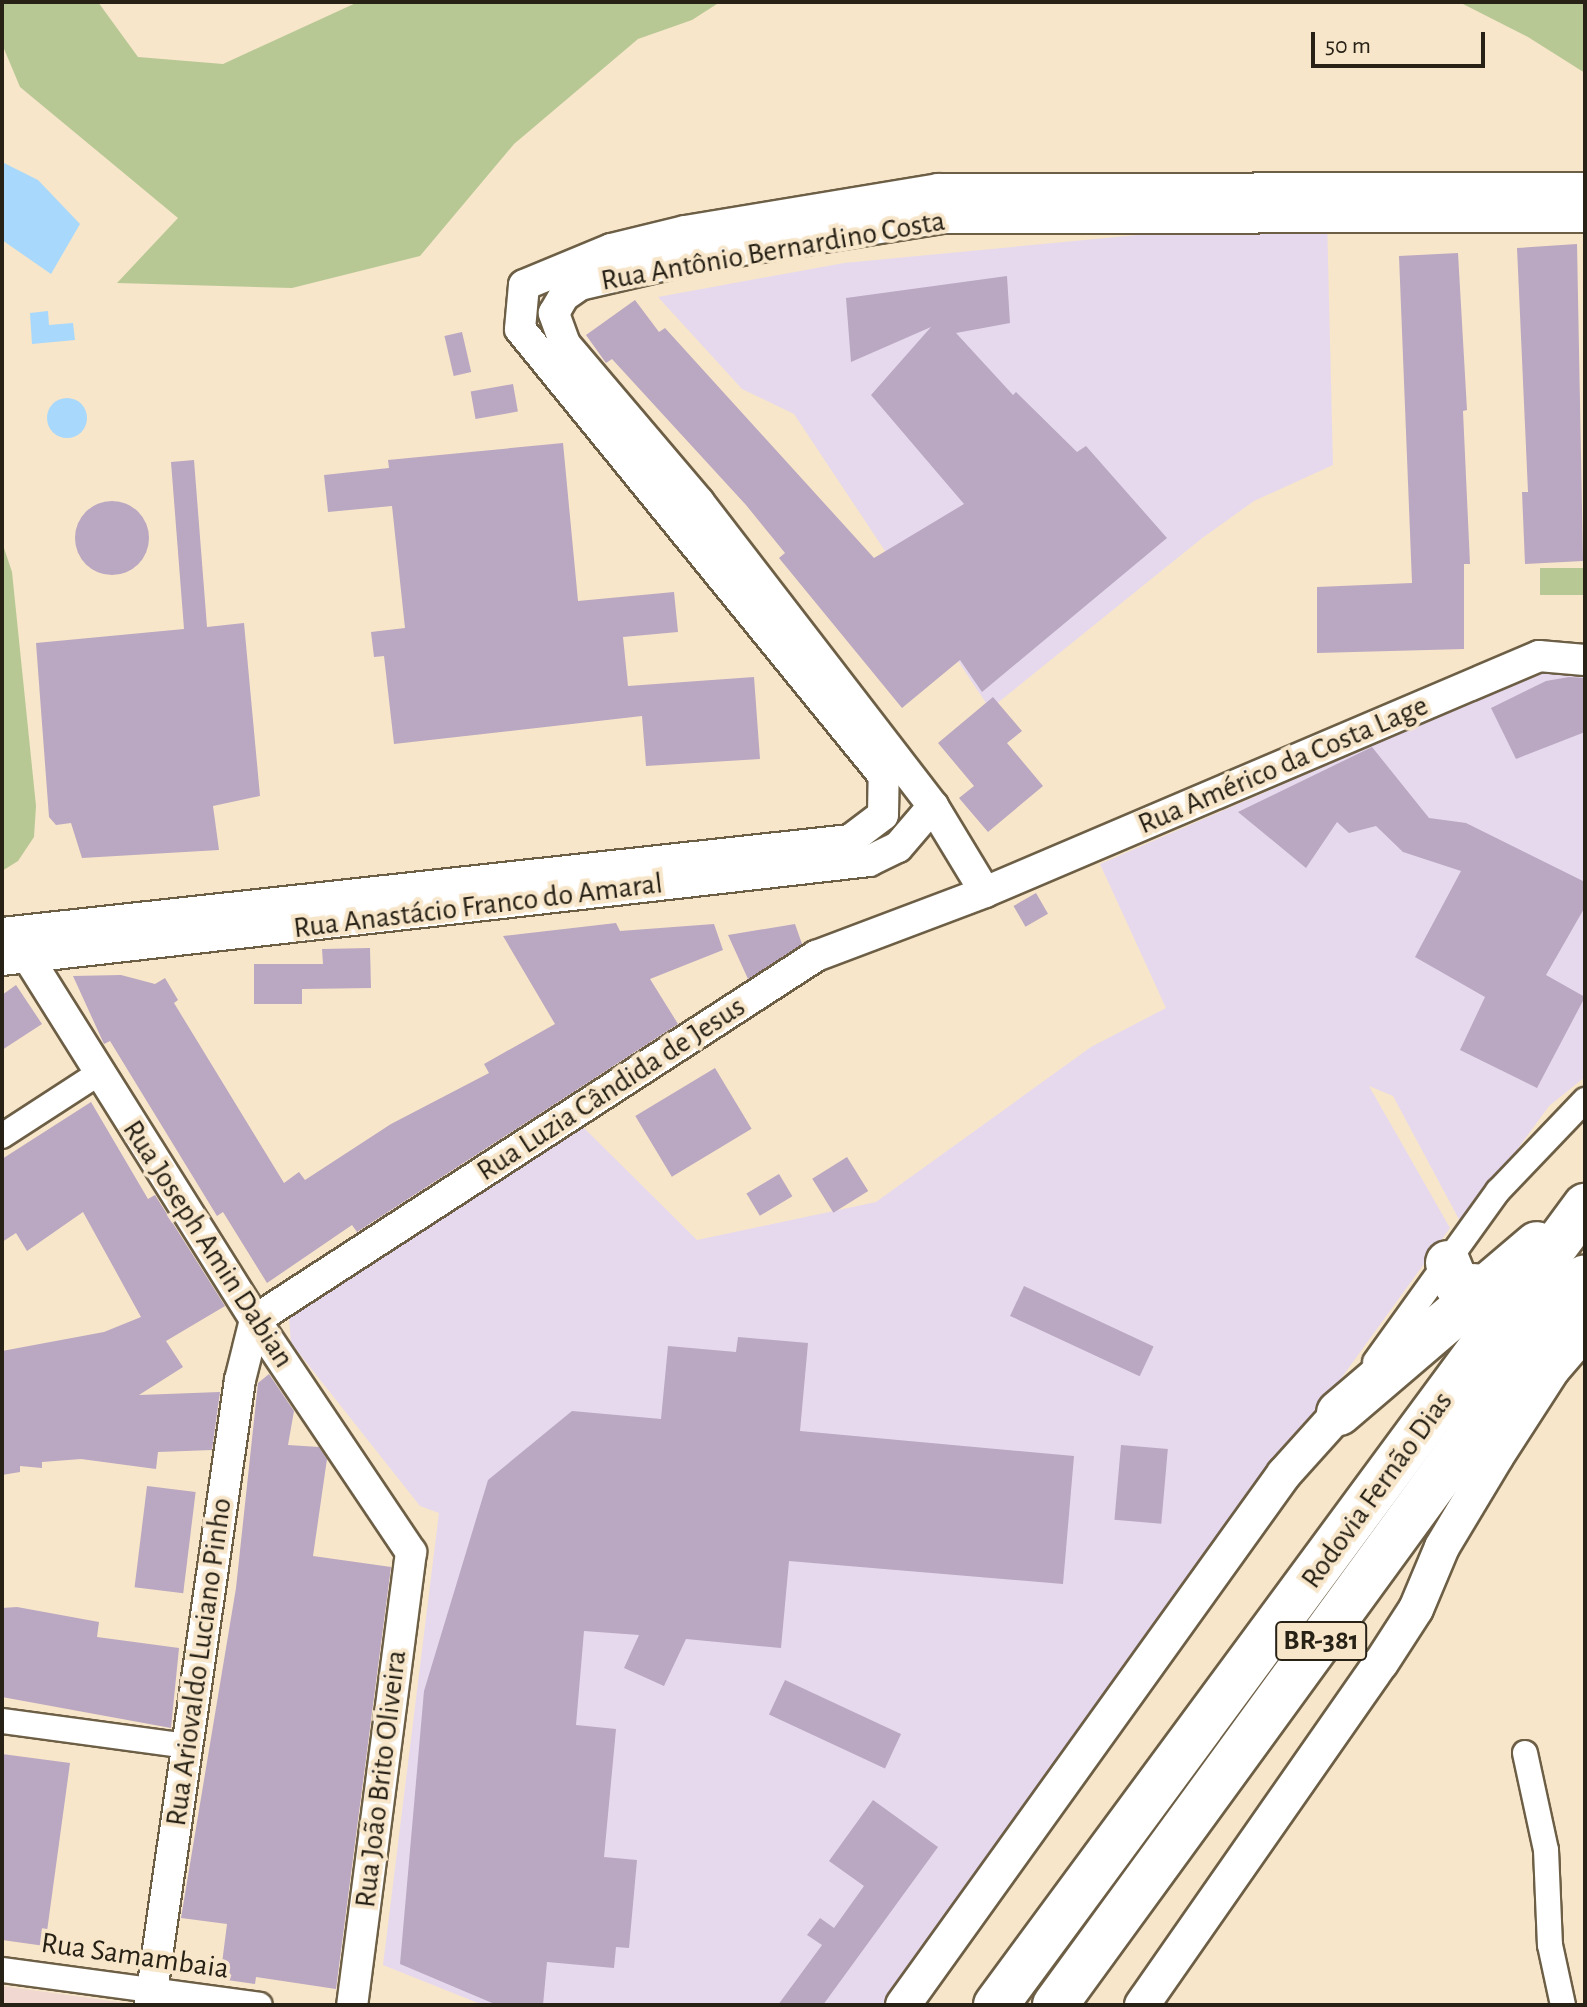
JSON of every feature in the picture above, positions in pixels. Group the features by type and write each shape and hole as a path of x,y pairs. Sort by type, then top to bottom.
{"highway":[{"name":"BR-381","path":"1339,1413 1585,1205"},
{"name":"Rodovia Fernão Dias","path":"992,1999 1585,1205"},
{"path":"1448,1263 1457,1285 1487,1287"},
{"name":"Rodovia Fernão Dias","path":"1055,2005 1585,1277"},
{"path":"1342,1613 1553,1369"}],"main road":[{"name":"BR-381","path":"1142,2005 1416,1609 1442,1547 1553,1369 1585,1332"},
{"name":"BR-381","path":"903,2005 1284,1474 1339,1413"}],"street":[{"name":"Rua Antônio Bernardino Costa","path":"985,892 933,806 688,512 520,329 524,285 611,249 685,231 938,189 1585,188"},
{"name":"Rua Antônio Bernardino Costa","path":"884,776 557,330 554,313 564,296 580,285 705,256 942,218 1585,217"},
{"name":"Rua Américo da Costa Lage","path":"985,892 1539,656 1585,660"},
{"name":"Rua Anastácio Franco do Amaral","path":"11,946 850,840 883,815 884,776"},
{"name":"Rua Anastácio Franco do Amaral","path":"11,946 869,861 898,847 933,806"},
{"name":"Rua Luzia Cândida de Jesus","path":"255,1320 816,956 985,892"},
{"name":"Rua Joseph Amin Dabian","path":"11,946 99,1073 255,1320 411,1552"},
{"path":"2,1136 99,1073"},
{"path":"1339,1413 1498,1191 1585,1100"},
{"name":"Rua Ariovaldo Luciano Pinho","path":"151,1998 240,1380 255,1320"},
{"name":"Rua João Brito Oliveira","path":"352,2005 411,1552"},
{"path":"2,1721 187,1746"},
{"path":"1525,1753 1546,1850 1550,1945 1563,2005"},
{"name":"Rua Samambaia","path":"2,1970 151,1998 260,2005"}],"shaded area":[{"path":"1327,217 1333,465 1254,501 1201,539 990,709 794,414 742,389 658,297 844,263"},
{"path":"1585,669 1585,1077 1549,1106 1462,1225 1393,1096 1369,1086 1450,1228 887,2005 483,2005 383,1965 439,1513 420,1506 291,1343 289,1318 583,1127 697,1240 876,1202 1091,1047 1166,1008 1100,864 1544,671"},
{"path":"2,1986 133,2004 2,2005"}],"green space":[{"path":"2,2 98,2 138,57 223,64 358,2 720,2 692,20 638,39 514,144 420,256 292,288 117,283 178,218 20,87 2,44"},
{"path":"1459,2 1585,2 1585,73 1528,37"},
{"path":"2,542 12,572 36,806 34,837 18,861 2,871"},
{"path":"1540,568 1585,568 1585,595 1540,595"}],"water":[{"path":"2,162 38,180 80,224 51,274 2,240"},
{"path":"48,311 49,325 73,323 75,340 32,344 30,313"},
{"path":"67,398 81,404 87,418 81,432 67,438 53,432 47,418 53,404"}],"building":[{"path":"1577,244 1583,561 1525,564 1522,492 1528,492 1517,248"},
{"path":"1458,253 1467,410 1463,411 1470,564 1464,564 1464,649 1317,653 1317,587 1412,583 1399,256"},
{"path":"1007,276 1010,323 956,333 1013,395 1016,392 1077,452 1086,446 1167,538 982,692 960,660 902,708 779,558 785,553 746,505 612,359 606,363 586,335 635,300 659,332 665,328 874,558 964,504 871,395 931,327 851,362 846,298"},
{"path":"462,332 471,372 454,376 444,336"},
{"path":"513,384 518,412 476,419 471,391"},
{"path":"563,443 578,601 674,592 678,632 623,637 628,686 754,677 760,759 646,766 642,716 394,744 384,656 374,657 371,632 405,628 392,506 328,512 324,475 389,468 388,460"},
{"path":"194,460 207,627 244,623 260,796 213,806 219,850 82,858 71,823 56,825 49,817 36,643 184,629 171,462"},
{"path":"112,501 126,504 138,512 146,524 149,538 146,552 138,564 126,572 112,575 98,572 86,564 78,552 75,538 78,524 86,512 98,504"},
{"path":"1585,678 1585,732 1516,759 1491,708 1546,681"},
{"path":"993,697 1022,731 1007,743 1043,786 988,832 959,798 974,786 938,743"},
{"path":"1372,747 1429,818 1466,823 1585,882 1585,907 1546,975 1585,997 1537,1088 1460,1050 1485,997 1415,957 1461,871 1403,852 1376,826 1349,833 1337,822 1306,868 1238,812"},
{"path":"1036,893 1048,914 1025,927 1013,906"},
{"path":"616,923 620,931 714,924 723,950 650,979 678,1024 357,1232 352,1225 267,1283 223,1212 217,1216 110,1041 104,1044 73,976 121,975 155,984 165,978 178,1000 174,1003 284,1183 299,1172 305,1180 391,1124 489,1073 484,1064 555,1024 503,936"},
{"path":"795,924 802,944 748,979 728,935"},
{"path":"370,948 371,988 302,989 302,1004 254,1004 254,964 323,964 322,949"},
{"path":"16,985 42,1024 2,1050 2,995"},
{"path":"715,1068 752,1129 672,1177 635,1116"},
{"path":"91,1102 148,1199 155,1195 225,1306 166,1341 183,1367 139,1395 220,1392 212,1450 158,1452 156,1469 81,1459 42,1462 42,1468 20,1466 20,1472 2,1475 2,1351 104,1332 141,1317 83,1212 27,1251 16,1233 2,1242 2,1159"},
{"path":"847,1157 868,1191 833,1213 812,1179"},
{"path":"779,1174 792,1196 760,1216 746,1194"},
{"path":"1024,1286 1154,1346 1140,1376 1010,1316"},
{"path":"738,1337 808,1343 800,1431 1074,1456 1063,1584 789,1561 781,1648 686,1639 664,1686 624,1668 639,1635 584,1631 576,1725 616,1729 604,1857 637,1860 629,1948 616,1947 614,1968 547,1962 543,2005 497,2005 400,1964 424,1691 488,1480 572,1411 661,1419 668,1346 736,1352"},
{"path":"269,1374 294,1411 288,1445 319,1447 327,1459 313,1556 391,1567 336,1989 256,1977 255,1984 220,1979 227,1924 181,1918 236,1588 258,1383"},
{"path":"1121,1445 1168,1449 1161,1524 1114,1520"},
{"path":"147,1486 196,1492 183,1593 135,1587"},
{"path":"17,1607 99,1622 97,1637 179,1648 171,1728 2,1697 2,1608"},
{"path":"785,1680 901,1734 885,1769 769,1714"},
{"path":"2,1754 70,1763 45,1946 2,1940"},
{"path":"873,1800 938,1847 823,2005 778,2005 822,1945 807,1935 820,1918 834,1928 864,1886 829,1861"}]}
